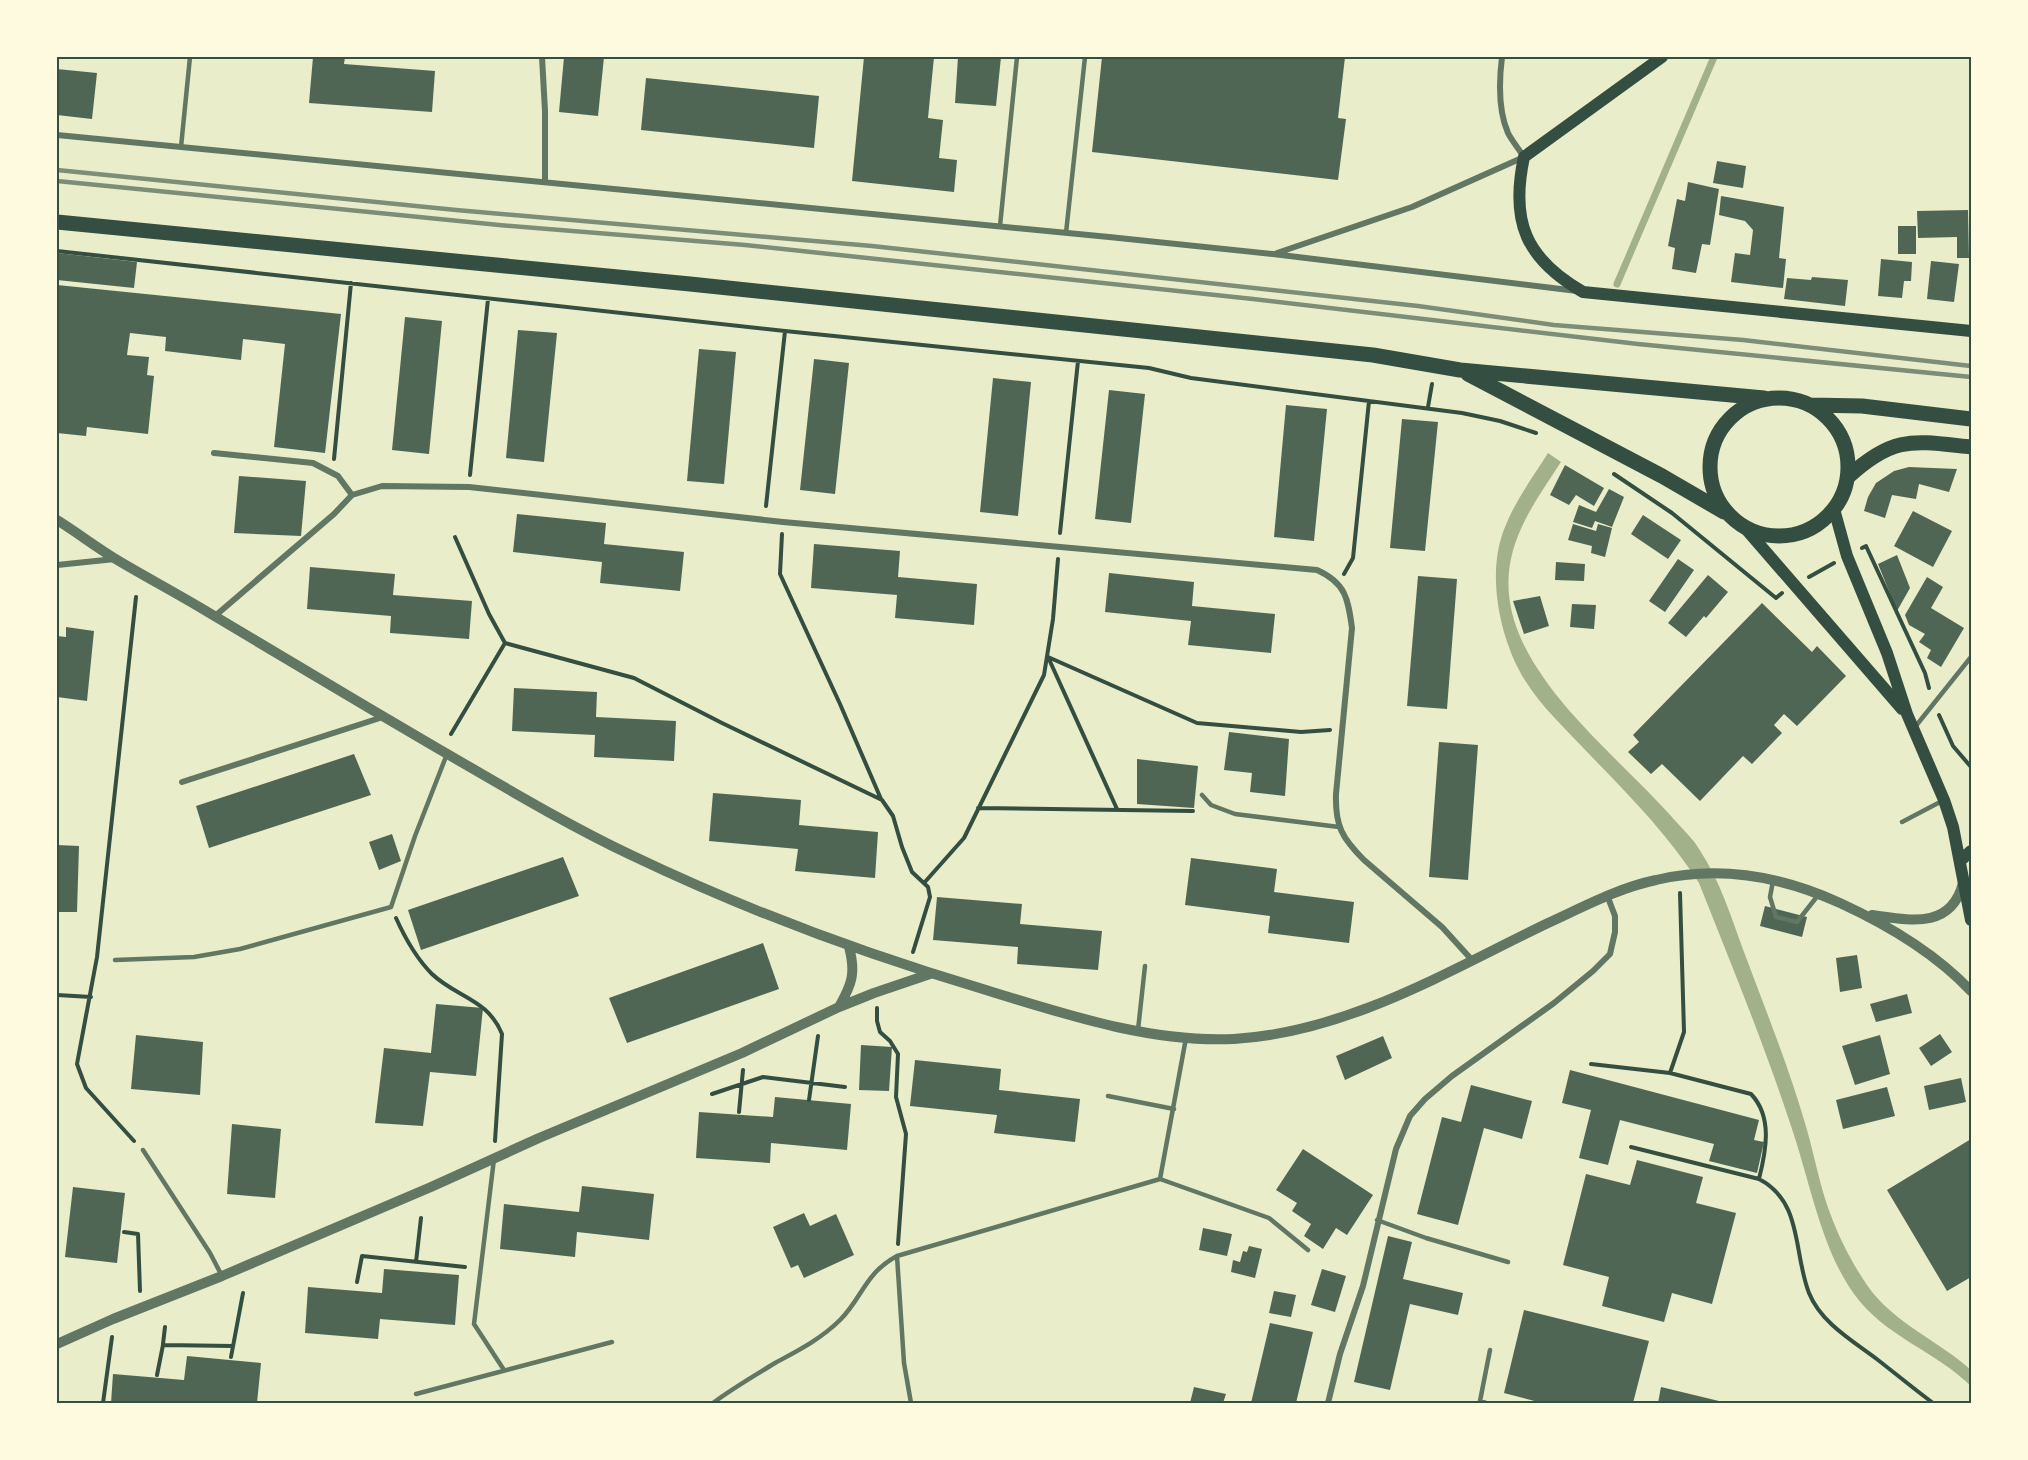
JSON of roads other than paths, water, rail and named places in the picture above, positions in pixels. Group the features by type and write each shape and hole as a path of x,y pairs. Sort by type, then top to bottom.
{"main road":[{"path":"1662,57 1524,157 1518,201 1526,235 1535,252 1548,268 1583,292 1971,331"},
{"path":"57,222 701,285 1361,354 1460,370 1764,398 1788,398 1811,405 1862,406 1971,419"},
{"path":"1460,370 1542,411 1726,513 1746,529 1907,714"},
{"path":"1726,513 1714,493 1709,469 1712,445 1724,424 1742,407 1764,398"},
{"path":"1746,529 1769,536 1793,535 1815,526 1834,509 1840,499 1848,477 1848,459 1840,435 1825,415 1811,405"},
{"path":"1848,477 1867,459 1884,449 1897,445 1929,443 1971,447"},
{"path":"1834,509 1847,556 1887,653 1907,714 1944,800 1953,828 1971,920"},
{"path":"1960,861 1971,851"}],"street":[{"path":"542,57 545,182"},
{"path":"1273,254 1412,207 1524,157 1508,133 1501,108 1502,57"},
{"path":"57,135 1273,254 1583,292"},
{"path":"214,453 313,463 333,472 352,495"},
{"path":"215,616 334,514 352,495 382,486 469,487 783,522 1317,570 1330,576 1345,592 1352,628 1336,794 1335,812 1339,827 1352,848 1442,927 1472,960"},
{"path":"57,520 115,559 383,717 580,830 632,856 716,894 849,947 930,974 1088,1019 1186,1038 1235,1039 1284,1032 1364,1010 1413,990 1607,895 1644,882 1687,874 1716,873 1774,879 1820,894 1866,915 1927,952 1971,991"},
{"path":"57,565 115,559"},
{"path":"182,782 383,717"},
{"path":"1866,915 1903,920 1931,919 1952,907 1960,895 1964,881"},
{"path":"1328,1403 1340,1354 1363,1286 1377,1220 1396,1149 1410,1116 1434,1091 1554,1003 1610,954 1615,932 1615,916 1607,895"},
{"path":"839,1007 852,978 853,963 849,947"},
{"path":"57,1344 222,1276 742,1053 839,1007 930,974"}],"lane":[{"path":"181,147 190,57"},
{"path":"1000,226 1017,57"},
{"path":"1066,233 1085,57"},
{"path":"1913,729 1971,657"},
{"path":"115,960 194,957 240,949 391,906 411,846 447,754"},
{"path":"1202,795 1211,805 1234,814 1339,827"},
{"path":"1902,822 1944,800"},
{"path":"1774,879 1770,897 1776,917 1797,922 1820,894"},
{"path":"1138,1030 1145,966"},
{"path":"1160,1179 1186,1038"},
{"path":"1108,1096 1174,1109"},
{"path":"142,1150 210,1253 222,1276"},
{"path":"494,1159 474,1324 504,1370"},
{"path":"713,1403 735,1387 815,1341 840,1320 870,1277 883,1264 897,1256 1160,1179 1269,1218 1308,1250"},
{"path":"1377,1220 1426,1238 1508,1262"},
{"path":"897,1256 904,1363 911,1403"},
{"path":"416,1394 612,1342"},
{"path":"1482,1402 1490,1350"}],"waterway":[{"path":"1617,284 1714,57"}],"railway":[{"path":"57,170 456,210 872,246 1418,306 1554,325 1743,340 1971,366"},
{"path":"57,181 499,225 745,245 1253,299 1638,344 1971,377"}]}
